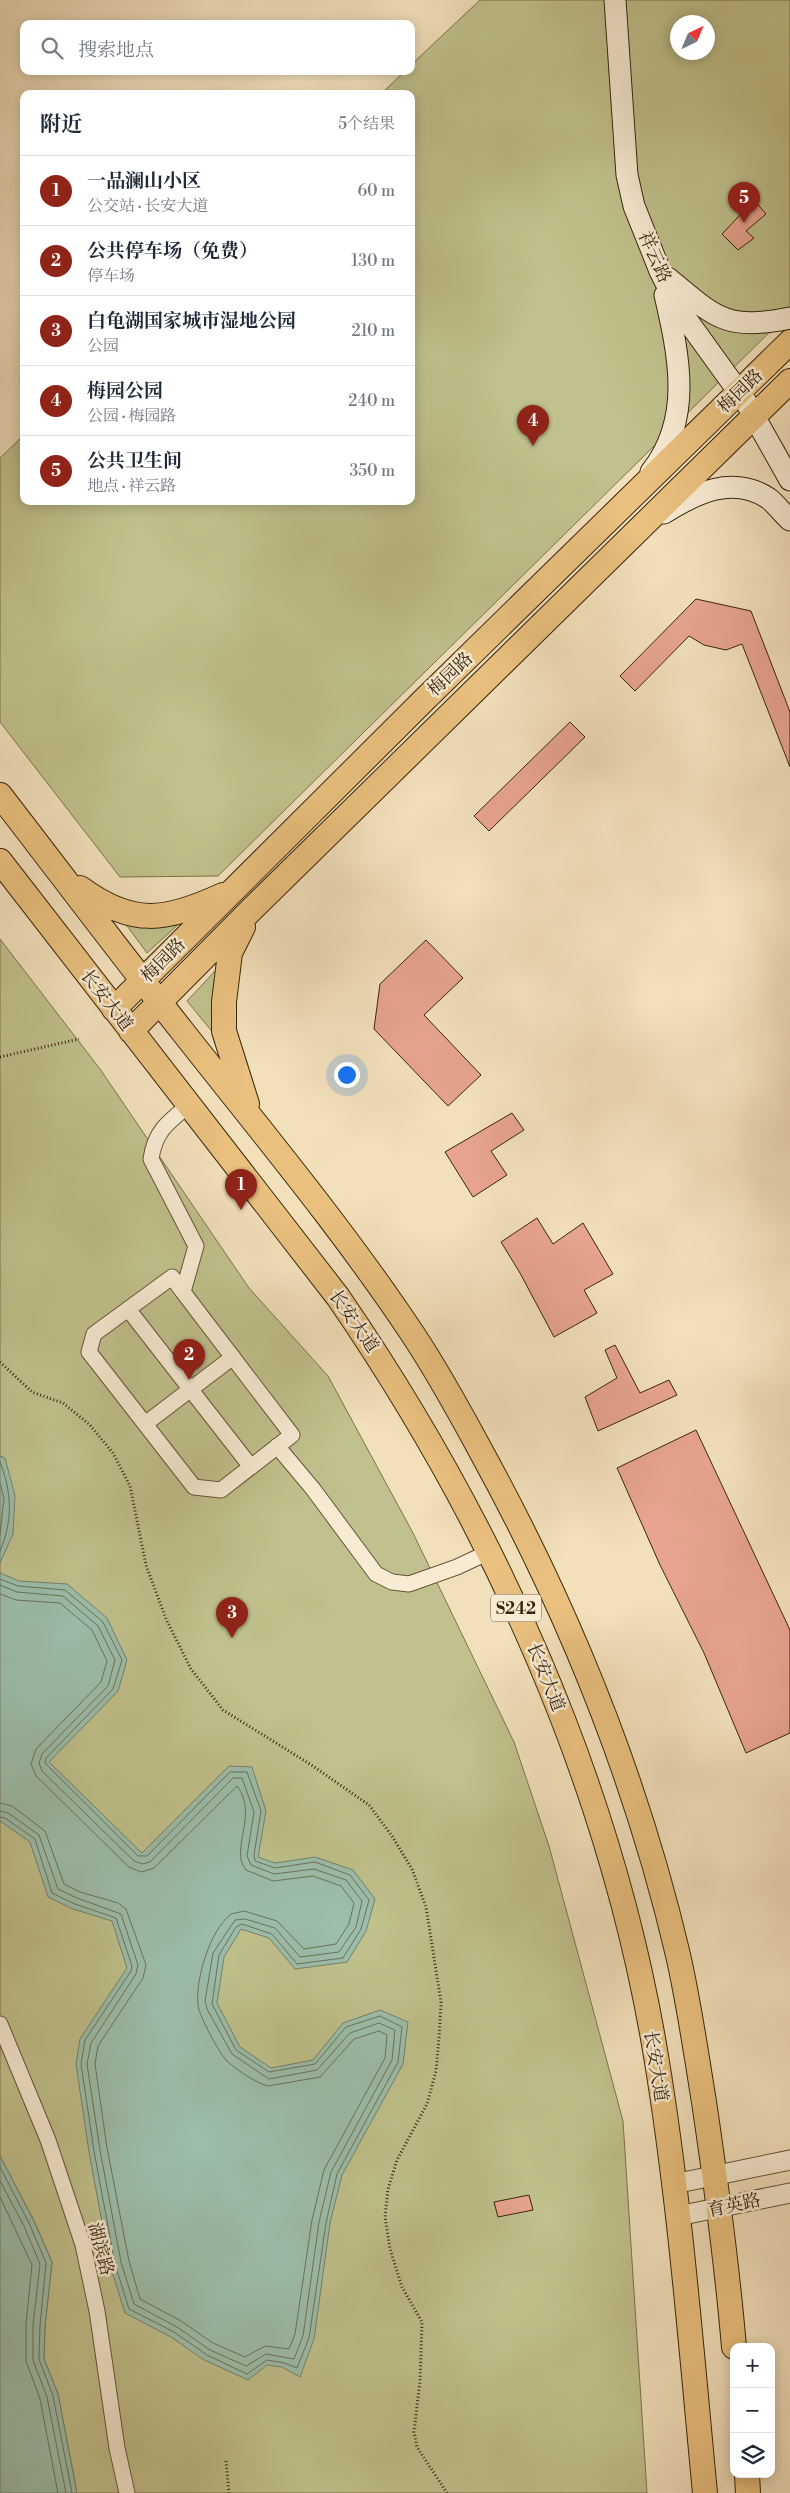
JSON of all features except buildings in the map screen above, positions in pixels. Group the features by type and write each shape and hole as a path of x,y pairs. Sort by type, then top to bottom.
{"main road":[{"name":"祥云路","path":"615,0 627,175 634,206 660,271 679,309 739,392 790,480"},
{"path":"660,271 710,313 730,322 770,322 790,318"},
{"path":"626,503 655,466 672,434 678,412 680,373 660,271"},
{"name":"梅园路","path":"114,1009 790,342"},
{"name":"梅园路","path":"131,1031 253,908 790,381"},
{"path":"642,526 692,496 713,489 733,487 751,491 769,499 790,520"},
{"name":"S242","path":"0,795 360,1258 419,1344 458,1409 507,1498 590,1680 628,1783 660,1886 679,1958 695,2044 720,2208 734,2343"},
{"name":"长安大道","path":"0,862 338,1297 381,1360 442,1464 489,1552 529,1636 560,1711 596,1814 618,1887 656,2055 678,2216 705,2493"},
{"path":"62,875 112,908 144,916 164,916 234,890"},
{"path":"250,1115 224,1031 224,1002 230,953 253,908"},
{"path":"747,2478 748,2493"}],"street":[{"path":"183,1292 196,1246 151,1159 153,1148 162,1128 189,1105"},
{"path":"172,1277 292,1435 221,1490 194,1487 89,1352 94,1334 128,1309 172,1277"},
{"path":"128,1309 251,1466"},
{"path":"145,1424 233,1357"},
{"path":"277,1446 313,1489 376,1574 392,1582 409,1584 457,1567 489,1552"},
{"name":"湖滨路","path":"0,2024 48,2140 83,2245 97,2310 117,2448 127,2493"},
{"path":"674,2184 790,2160"},
{"name":"育英路","path":"678,2216 790,2193"}],"path":[{"path":"0,1057 79,1039"},
{"path":"0,1362 32,1392 63,1403 90,1425 113,1453 130,1486 146,1565 166,1619 192,1669 223,1710 313,1766 369,1806 392,1836 412,1869 426,1907 441,2002 439,2038 436,2071 427,2104 398,2160 388,2189 385,2217 390,2249 402,2288 422,2322 420,2380 414,2432 417,2447 447,2493"},
{"path":"226,2461 229,2493"}],"green space":[{"path":"480,0 790,0 790,312 218,876 120,877 0,722 0,458 20,439 20,505 415,505 415,90 385,90 401,75 415,75 415,61"},
{"path":"122,919 182,921 147,953"},
{"path":"0,939 100,1069 249,1288 328,1376 413,1533 514,1742 549,1846 623,2121 647,2493 77,2493 58,2394 44,2359 45,2326 52,2262 34,2221 0,2156"},
{"path":"216,970 215,1035 187,1001"}],"water":[{"path":"0,1456 5,1458 15,1496 13,1534 0,1563"},
{"path":"0,1573 19,1581 67,1584 107,1618 127,1660 118,1691 49,1762 142,1853 229,1766 252,1767 266,1811 258,1857 275,1863 315,1857 353,1870 375,1899 366,1931 347,1962 295,1969 269,1938 241,1929 224,1957 217,2003 240,2047 271,2068 313,2060 343,2023 380,2010 408,2022 403,2064 342,2175 330,2223 314,2339 300,2377 282,2367 267,2365 248,2380 204,2360 171,2337 125,2313 110,2265 89,2152 76,2064 80,2039 127,1968 112,1921 73,1909 48,1897 30,1842 0,1821"},
{"path":"0,2156 34,2221 52,2262 45,2326 44,2359 58,2394 77,2493 0,2493"}],"place":[{"name":"公共卫生间","path":"744,223"},
{"name":"梅园公园","path":"533,446"},
{"name":"一品澜山小区","path":"241,1210"},
{"name":"公共停车场（免费）","path":"189,1380"},
{"name":"白龟湖国家城市湿地公园","path":"232,1638"}]}
